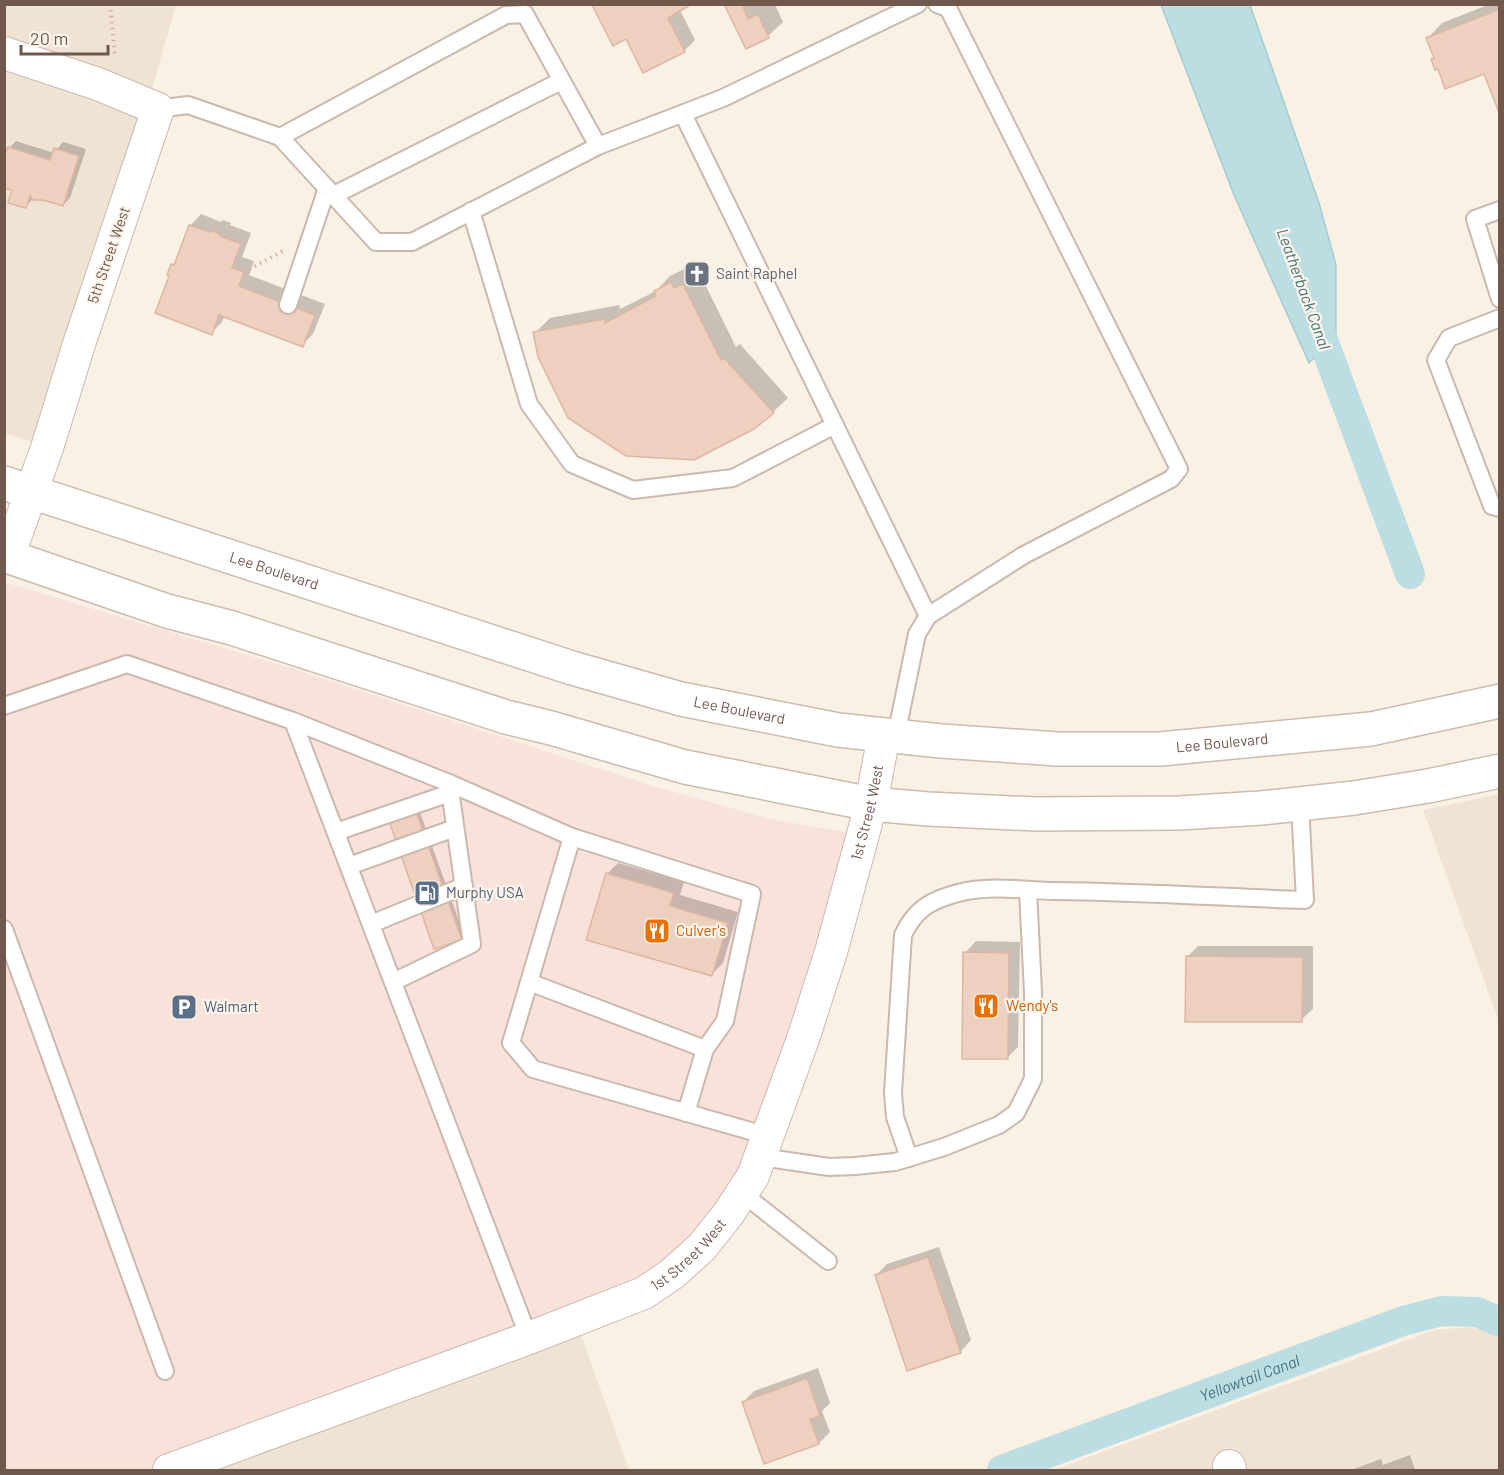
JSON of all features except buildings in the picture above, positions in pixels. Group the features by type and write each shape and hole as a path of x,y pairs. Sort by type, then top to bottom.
{"main road":[{"name":"Lee Boulevard","path":"18,487 572,668 681,699 837,730 1058,749 1160,749 1371,729 1500,700"},
{"path":"6,560 167,611 232,628 506,717 685,767 871,804 1036,814 1179,813 1300,804 1418,788 1500,771"}],"street":[{"path":"4,53 98,84 158,109"},
{"name":"5th Street West","path":"6,560 18,487 80,341 158,109"},
{"name":"1st Street West","path":"169,1470 530,1338 644,1293 672,1274 702,1247 729,1213 753,1176 803,1039 831,952 890,736"}],"lane":[{"path":"158,109 188,105 280,137 375,242 412,242 598,146 723,98 918,4"},
{"path":"890,736 917,633 928,616 1024,555 1171,478 1179,469 948,8 937,4"},
{"path":"280,137 506,15 525,14 598,146"},
{"path":"288,305 311,235 331,191 561,81"},
{"path":"683,114 928,616"},
{"path":"1500,210 1475,219 1500,299"},
{"path":"471,211 529,404 572,464 633,490 733,478 835,425"},
{"path":"1500,318 1449,338 1436,360 1492,506 1500,508"},
{"path":"4,706 127,664 293,721 449,788 572,837 752,894 725,1021 705,1049 686,1113"},
{"path":"293,721 530,1338"},
{"path":"393,981 472,945 449,788"},
{"path":"336,832 449,788"},
{"path":"909,1158 895,1117 893,1094 903,935 909,921 922,907 959,892 979,889 1100,891 1305,900 1300,804"},
{"path":"348,866 455,828"},
{"path":"572,837 511,1043 533,1069 686,1113 764,1146 829,1167 885,1163 909,1158 999,1125 1016,1113 1033,1079 1033,993 1028,890"},
{"path":"371,924 464,886"},
{"path":"4,929 165,1371"},
{"path":"529,982 705,1049"},
{"path":"742,1193 828,1261"}],"path":[{"path":"110,4 115,56"},
{"path":"244,272 311,235"}],"shaded area":[{"path":"5,5 176,5 50,448 5,433"},
{"path":"4,582 297,670 653,786 770,819 869,836 732,1196 666,1280 174,1470 5,1470"},
{"path":"1500,794 1499,1022 1423,810"},
{"path":"577,1323 629,1470 174,1470"},
{"path":"1467,1327 1499,1333 1499,1470 1053,1470 1434,1330"}],"water":[{"path":"1161,5 1250,5 1319,203 1336,265 1336,337 1309,363 1234,195"}],"waterway":[{"name":"Leatherback Canal","path":"1311,308 1410,574"},
{"name":"Yellowtail Canal","path":"1002,1470 1403,1321 1442,1311 1477,1312 1500,1322"}],"place":[{"name":"Saint Raphel","path":"697,274"},
{"name":"Murphy USA","path":"427,893"},
{"name":"Culver's","path":"657,931"},
{"name":"Wendy's","path":"986,1006"},
{"name":"Walmart","path":"184,1007"}]}
